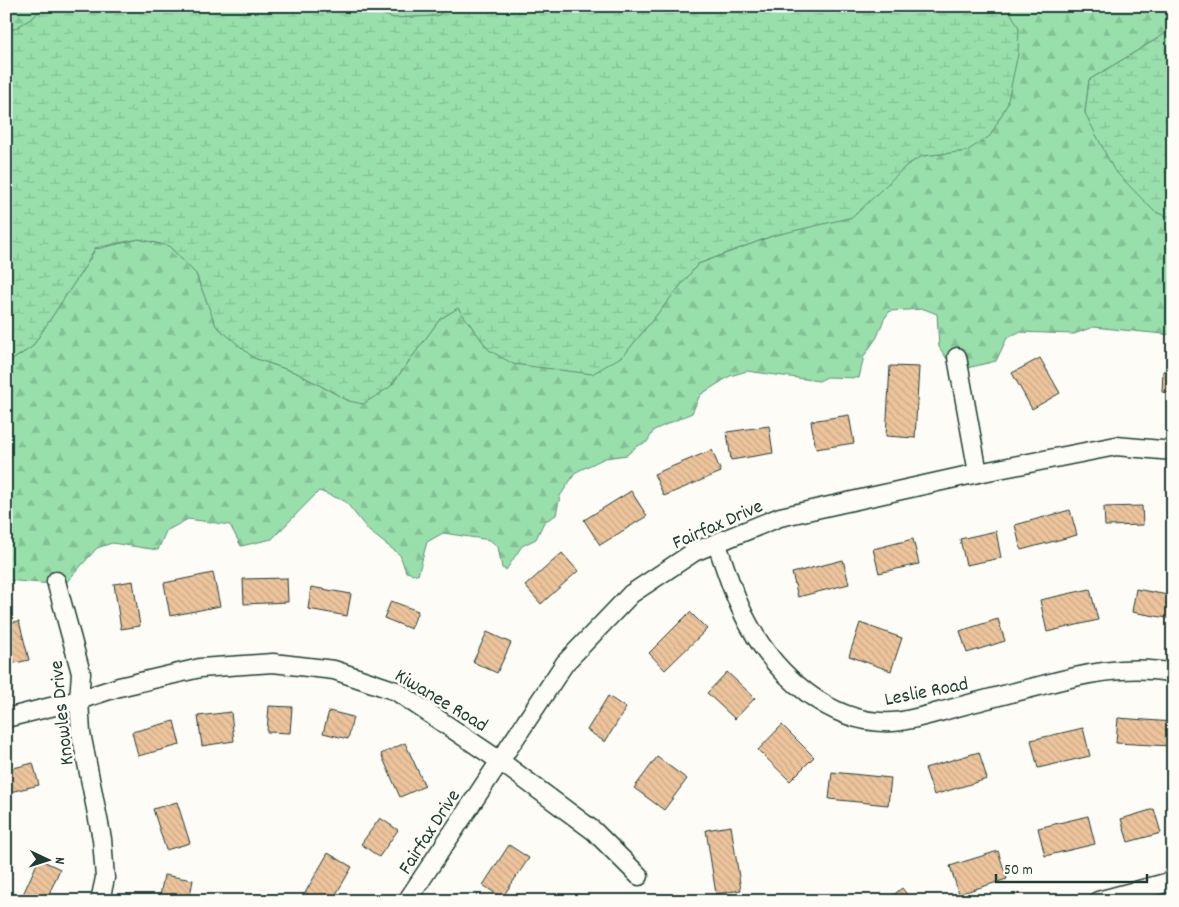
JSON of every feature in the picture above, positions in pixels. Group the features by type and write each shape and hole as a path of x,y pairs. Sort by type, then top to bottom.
{"street":[{"path":"956,357 978,473"},
{"name":"Fairfax Drive","path":"407,901 565,663 631,594 694,552 780,517 978,473 1116,446 1173,450"},
{"name":"Leslie Road","path":"717,544 732,589 749,625 767,654 794,682 824,704 845,715 869,721 892,722 1072,677 1114,670 1143,668 1173,673"},
{"name":"Knowles Drive","path":"56,581 81,673 79,700 80,733 102,839 105,878 100,901"},
{"name":"Kiwanee Road","path":"6,718 79,700 119,687 200,668 273,664 334,670 396,691 500,761 594,831 639,876"},
{"path":"1098,901 1173,881"}],"green space":[{"path":"6,6 43,6 34,17 6,34"},
{"path":"43,6 365,6 370,11 394,18 437,16 451,6 1007,6 1019,28 1018,54 1007,105 990,136 967,151 922,156 907,165 853,217 772,236 698,264 624,355 592,374 513,364 489,350 458,308 440,319 390,387 363,404 349,401 297,373 254,358 216,326 196,274 169,246 139,239 95,248 86,265 32,347 6,364 6,34 34,17"},
{"path":"365,6 451,6 437,16 394,18 370,11"},
{"path":"1007,6 1173,6 1173,29 1089,80 1085,113 1155,212 1173,218 1173,335 1093,327 1074,334 1019,332 1007,338 996,361 955,371 939,347 937,314 924,309 890,311 884,319 877,337 864,356 859,378 827,377 819,381 747,371 730,376 700,395 692,413 654,430 647,442 637,446 627,455 605,458 576,472 560,496 556,515 544,522 536,539 522,546 506,570 502,568 498,547 490,540 443,533 427,542 418,575 406,572 400,555 369,531 345,501 319,491 272,539 241,546 230,525 188,519 166,531 158,550 112,543 97,548 64,585 6,580 6,364 32,347 96,248 139,239 169,246 196,274 217,326 254,358 297,373 349,401 390,387 440,319 458,308 489,350 624,355 698,264 772,236 922,156 967,151"},
{"path":"1173,29 1173,218 1155,212 1114,170 1085,113 1089,80"}],"building":[{"path":"1040,358 1060,393 1032,409 1012,373"},
{"path":"890,366 919,367 915,438 886,436"},
{"path":"1163,371 1173,371 1173,393 1162,392"},
{"path":"849,415 854,443 816,449 811,421"},
{"path":"769,426 773,453 731,460 727,432"},
{"path":"712,450 721,472 664,496 654,474"},
{"path":"631,491 647,516 600,545 584,520"},
{"path":"1142,506 1143,525 1105,526 1104,507"},
{"path":"1070,510 1077,535 1021,550 1015,525"},
{"path":"996,531 1001,558 966,565 960,539"},
{"path":"913,539 919,564 879,573 873,549"},
{"path":"562,553 578,571 541,604 525,586"},
{"path":"843,560 849,584 798,597 792,573"},
{"path":"213,573 220,606 170,616 164,583"},
{"path":"287,578 288,602 244,604 243,579"},
{"path":"133,581 140,626 121,629 114,584"},
{"path":"311,587 351,594 347,616 308,609"},
{"path":"1090,589 1098,620 1047,632 1040,600"},
{"path":"1136,589 1173,596 1173,619 1132,612"},
{"path":"391,601 418,611 411,629 384,618"},
{"path":"690,612 707,629 665,670 649,653"},
{"path":"998,619 1005,641 967,653 960,631"},
{"path":"19,621 29,660 6,665 6,624"},
{"path":"860,623 902,638 891,671 849,656"},
{"path":"487,632 511,643 497,673 473,662"},
{"path":"727,672 755,698 735,719 707,693"},
{"path":"608,696 626,708 605,742 587,730"},
{"path":"269,706 292,707 290,733 267,732"},
{"path":"329,711 353,717 348,739 323,733"},
{"path":"231,712 234,741 202,746 198,716"},
{"path":"1118,718 1173,722 1171,746 1116,743"},
{"path":"174,721 180,745 138,756 132,732"},
{"path":"782,725 814,757 790,781 758,750"},
{"path":"1083,728 1090,756 1038,768 1031,740"},
{"path":"405,743 425,786 400,797 381,754"},
{"path":"979,752 987,779 934,795 925,768"},
{"path":"657,757 687,779 664,810 634,788"},
{"path":"33,763 39,785 6,793 6,770"},
{"path":"832,772 891,778 888,805 829,799"},
{"path":"177,802 190,843 166,850 153,809"},
{"path":"1154,809 1161,833 1128,842 1121,819"},
{"path":"1088,816 1095,844 1045,856 1038,828"},
{"path":"380,818 398,830 379,857 361,844"},
{"path":"731,826 741,890 716,894 706,830"},
{"path":"509,845 529,858 502,898 483,885"},
{"path":"998,851 1007,879 959,894 950,866"},
{"path":"328,853 352,867 332,901 318,901 305,893"},
{"path":"39,859 60,869 46,901 20,901"},
{"path":"164,875 193,880 189,901 159,901"},
{"path":"902,888 912,901 886,901"}]}
